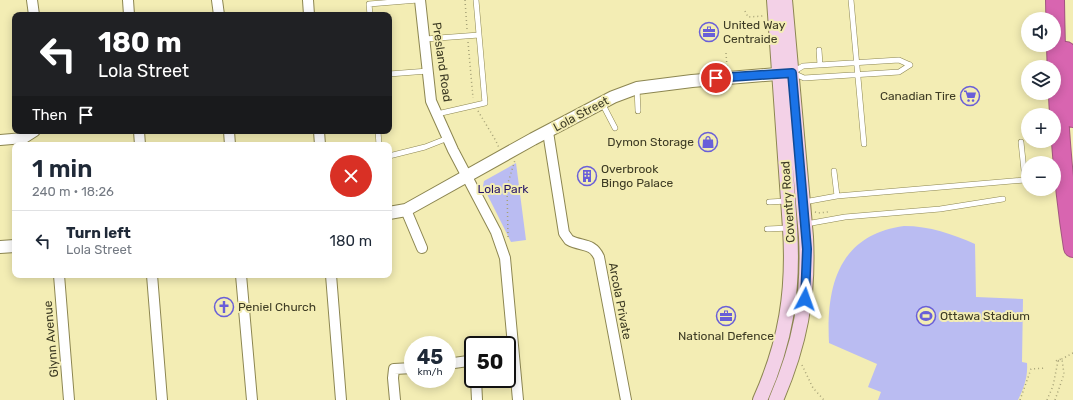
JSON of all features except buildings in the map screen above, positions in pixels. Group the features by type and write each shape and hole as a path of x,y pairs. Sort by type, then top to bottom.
{"highway":[{"path":"1055,0 1059,134 1073,248"},
{"path":"1061,0 1073,118"}],"main road":[{"name":"Coventry Road","path":"774,0 803,202 807,276 803,315 794,354 776,400"},
{"name":"Coventry Road","path":"760,400 774,364 786,322 791,280 785,73 785,0"},
{"path":"788,201 803,202"}],"street":[{"path":"32,0 34,12"},
{"path":"128,0 129,12"},
{"path":"217,0 218,12"},
{"path":"308,0 309,12"},
{"name":"Presland Road","path":"419,0 432,101 448,138 503,249 518,400"},
{"name":"Lola Street","path":"392,212 406,210 613,97 637,88 699,80 785,73"},
{"name":"Arcola Private","path":"548,132 564,233 569,240 589,246 595,250 598,257 626,400"},
{"path":"0,140 24,138 30,134"},
{"path":"406,210 422,248"},
{"path":"0,247 12,246"},
{"name":"Glynn Avenue","path":"59,278 69,400"},
{"path":"152,278 162,400"},
{"path":"241,278 252,400"},
{"path":"331,278 341,400"},
{"path":"395,400 393,378 394,369 404,368"},
{"path":"476,388 477,400"}],"lane":[{"path":"370,12 369,4 419,0"},
{"path":"437,114 485,103 476,0"},
{"path":"851,0 864,144"},
{"path":"425,39 479,35"},
{"path":"818,50 820,65"},
{"path":"899,60 910,65 899,72 804,78 785,73 803,66 899,60"},
{"path":"392,74 428,71"},
{"path":"637,88 638,110"},
{"path":"602,103 615,128"},
{"path":"392,155 425,147 448,138"},
{"path":"803,202 837,196 1025,180 1022,148"},
{"path":"834,171 837,196"},
{"path":"805,225 845,217 940,209 1004,199"},
{"path":"769,202 788,201"},
{"path":"767,229 790,228"}],"path":[{"path":"745,11 748,17 766,16"},
{"path":"726,53 727,71"},
{"path":"503,249 508,241 507,186 515,160"},
{"path":"1056,361 1073,353"},
{"path":"1055,400 1064,374 1062,360 1056,361"},
{"path":"1047,400 1053,386 1056,361"},
{"path":"802,365 813,388 824,400"},
{"path":"1020,400 1032,369 1045,368"}],"green space":[{"name":"Lola Park","path":"516,163 526,240 511,242 483,186 484,181"},
{"name":"Ottawa Stadium","path":"904,226 923,227 941,231 975,244 976,297 1023,299 1022,362 1027,363 1027,373 1018,400 878,400 881,392 868,387 877,364 829,343 830,302 834,283 841,266 851,252 864,240 882,231"}],"place":[{"name":"United Way Centraide","path":"709,32"},
{"name":"Canadian Tire","path":"970,96"},
{"name":"Dymon Storage","path":"708,142"},
{"name":"Overbrook Bingo Palace","path":"587,176"},
{"name":"Peniel Church","path":"224,307"},
{"name":"National Defence","path":"726,316"},
{"name":"Ottawa Stadium","path":"926,316"}],"route":[{"path":"716,78 792,73 807,249 805,299"}]}
